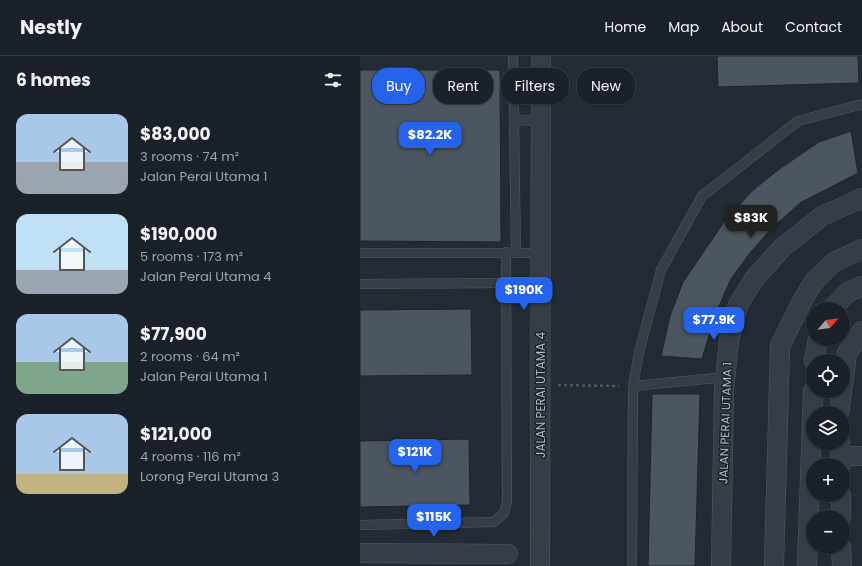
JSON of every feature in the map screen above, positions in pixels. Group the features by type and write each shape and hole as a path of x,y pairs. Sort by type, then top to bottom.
{"street":[{"name":"JALAN PERAI UTAMA 4","path":"540,566 539,253 541,56"},
{"name":"JALAN PERAI UTAMA 1","path":"720,566 726,377 729,340 738,305 754,280 782,248 822,216 862,198"},
{"path":"774,566 780,346 800,303 814,281 834,262 862,249"},
{"path":"839,302 848,292 862,286"},
{"path":"847,354 862,331"},
{"path":"807,566 813,398"},
{"path":"840,455 862,456"},
{"path":"360,553 508,554"},
{"path":"841,554 842,566"}],"lane":[{"path":"360,525 494,522 504,513 507,502 507,283 511,252 514,120 513,56"},
{"path":"632,566 633,386 639,352 661,270 702,196 798,121 862,104"},
{"path":"514,120 540,121"},
{"path":"360,252 539,253"},
{"path":"360,284 507,283"},
{"path":"633,386 726,377"}],"path":[{"path":"540,385 633,386"}],"building":[{"path":"717,56 858,56 859,83 718,87"},
{"path":"360,70 372,70 372,104 425,104 425,70 433,70 433,104 493,104 493,70 500,70 501,242 360,241"},
{"path":"851,131 858,173 800,203 771,229 750,253 731,279 716,313 702,359 661,356 670,316 683,282 724,222 752,191 778,170 819,142"},
{"path":"471,309 472,375 360,376 360,310"},
{"path":"652,394 700,394 695,566 648,566"},
{"path":"469,439 470,505 360,507 360,441"}]}
